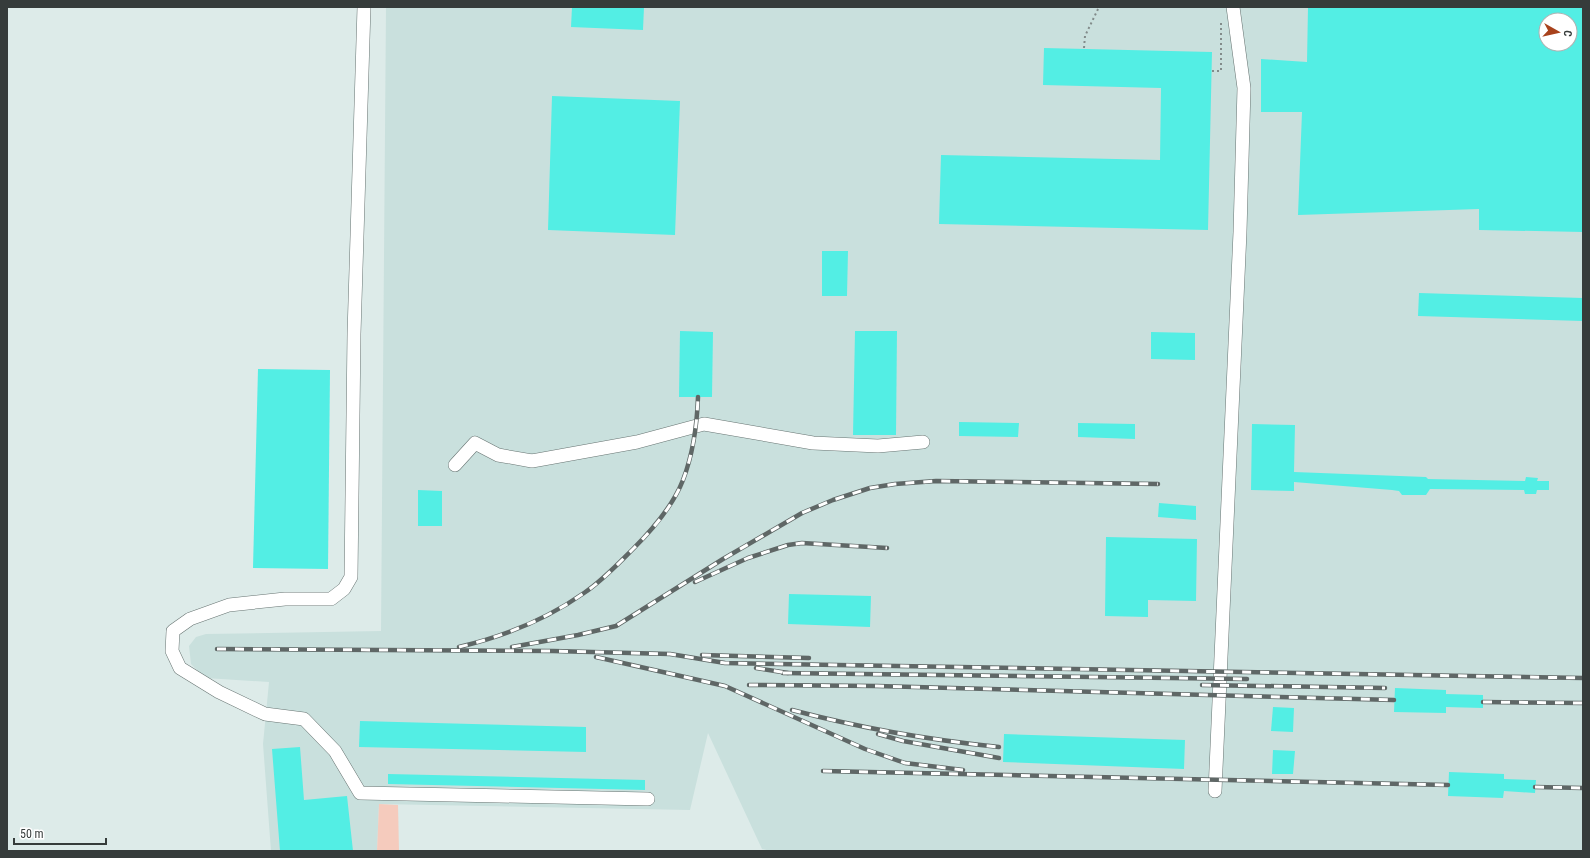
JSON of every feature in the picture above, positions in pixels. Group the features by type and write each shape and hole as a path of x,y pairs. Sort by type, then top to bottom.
{"lane":[{"path":"364,7 354,334 351,576 344,589 331,599 284,599 229,605 190,619 173,631 172,651 180,668 219,692 265,714 304,719 335,751 360,793 648,799"},
{"path":"1215,791 1240,232 1244,88 1233,7"},
{"path":"455,465 475,443 498,454 532,461 637,442 704,424 813,444 878,446 923,442"}],"path":[{"path":"1084,48 1085,36 1099,7"},
{"path":"1212,71 1221,71 1221,18"}],"shaded area":[{"path":"386,7 1583,7 1583,851 771,851 762,849 708,733 690,810 379,804 377,851 271,851 263,744 269,682 205,678 191,664 189,646 196,637 206,634 381,631"},
{"path":"379,804 398,805 399,851 377,851"}],"building":[{"path":"572,7 644,7 643,30 571,27"},
{"path":"1308,7 1583,7 1583,232 1479,230 1479,209 1298,215 1302,112 1261,112 1261,59 1307,62"},
{"path":"1044,48 1212,52 1208,230 939,224 941,155 1160,160 1161,88 1043,85"},
{"path":"552,96 680,101 675,235 548,230"},
{"path":"822,251 848,251 847,296 822,296"},
{"path":"1419,293 1583,298 1583,321 1418,316"},
{"path":"680,331 713,332 712,397 679,397"},
{"path":"855,331 897,331 896,435 853,435"},
{"path":"1151,332 1195,333 1195,360 1151,359"},
{"path":"258,369 330,370 328,569 253,568"},
{"path":"959,422 1019,423 1018,437 959,436"},
{"path":"1078,423 1135,424 1135,439 1078,437"},
{"path":"1252,424 1295,425 1294,472 1426,477 1428,479 1525,481 1526,477 1538,478 1537,481 1549,481 1549,490 1537,490 1536,494 1525,494 1524,490 1430,489 1426,495 1402,495 1399,491 1392,490 1294,482 1294,491 1251,490"},
{"path":"418,490 442,491 442,526 418,526"},
{"path":"1159,503 1196,506 1196,520 1158,517"},
{"path":"1106,537 1197,539 1196,601 1148,600 1148,617 1105,616"},
{"path":"789,594 871,596 870,627 788,624"},
{"path":"1395,688 1446,690 1446,694 1483,695 1483,708 1446,707 1446,713 1394,712"},
{"path":"1273,707 1294,708 1293,732 1271,731"},
{"path":"360,721 586,727 586,752 359,747"},
{"path":"1004,734 1185,740 1184,769 1003,762"},
{"path":"300,747 304,800 347,796 353,851 280,851 272,749"},
{"path":"1273,750 1295,751 1293,774 1272,774"},
{"path":"1449,772 1504,774 1504,779 1536,780 1535,793 1504,791 1503,798 1448,796"},
{"path":"388,774 645,780 645,790 388,784"}],"railway":[{"path":"459,647 508,632 555,611 591,588 616,566 640,541 655,525 679,490 694,439 698,397"},
{"path":"512,647 578,635 616,626 723,559 802,513 833,500 870,488 895,484 936,481 1158,484"},
{"path":"695,582 748,558 788,545 802,543 887,548"},
{"path":"217,649 553,651 670,654 725,663 1583,678"},
{"path":"702,655 809,658"},
{"path":"596,657 725,686 865,749 905,763 963,770"},
{"path":"756,668 788,673"},
{"path":"783,673 1247,679"},
{"path":"749,685 877,686 1394,700"},
{"path":"1202,685 1385,688"},
{"path":"1483,702 1583,703"},
{"path":"792,710 895,733 999,747"},
{"path":"878,734 903,741 999,758"},
{"path":"823,771 1448,785"},
{"path":"1535,787 1583,788"}]}
